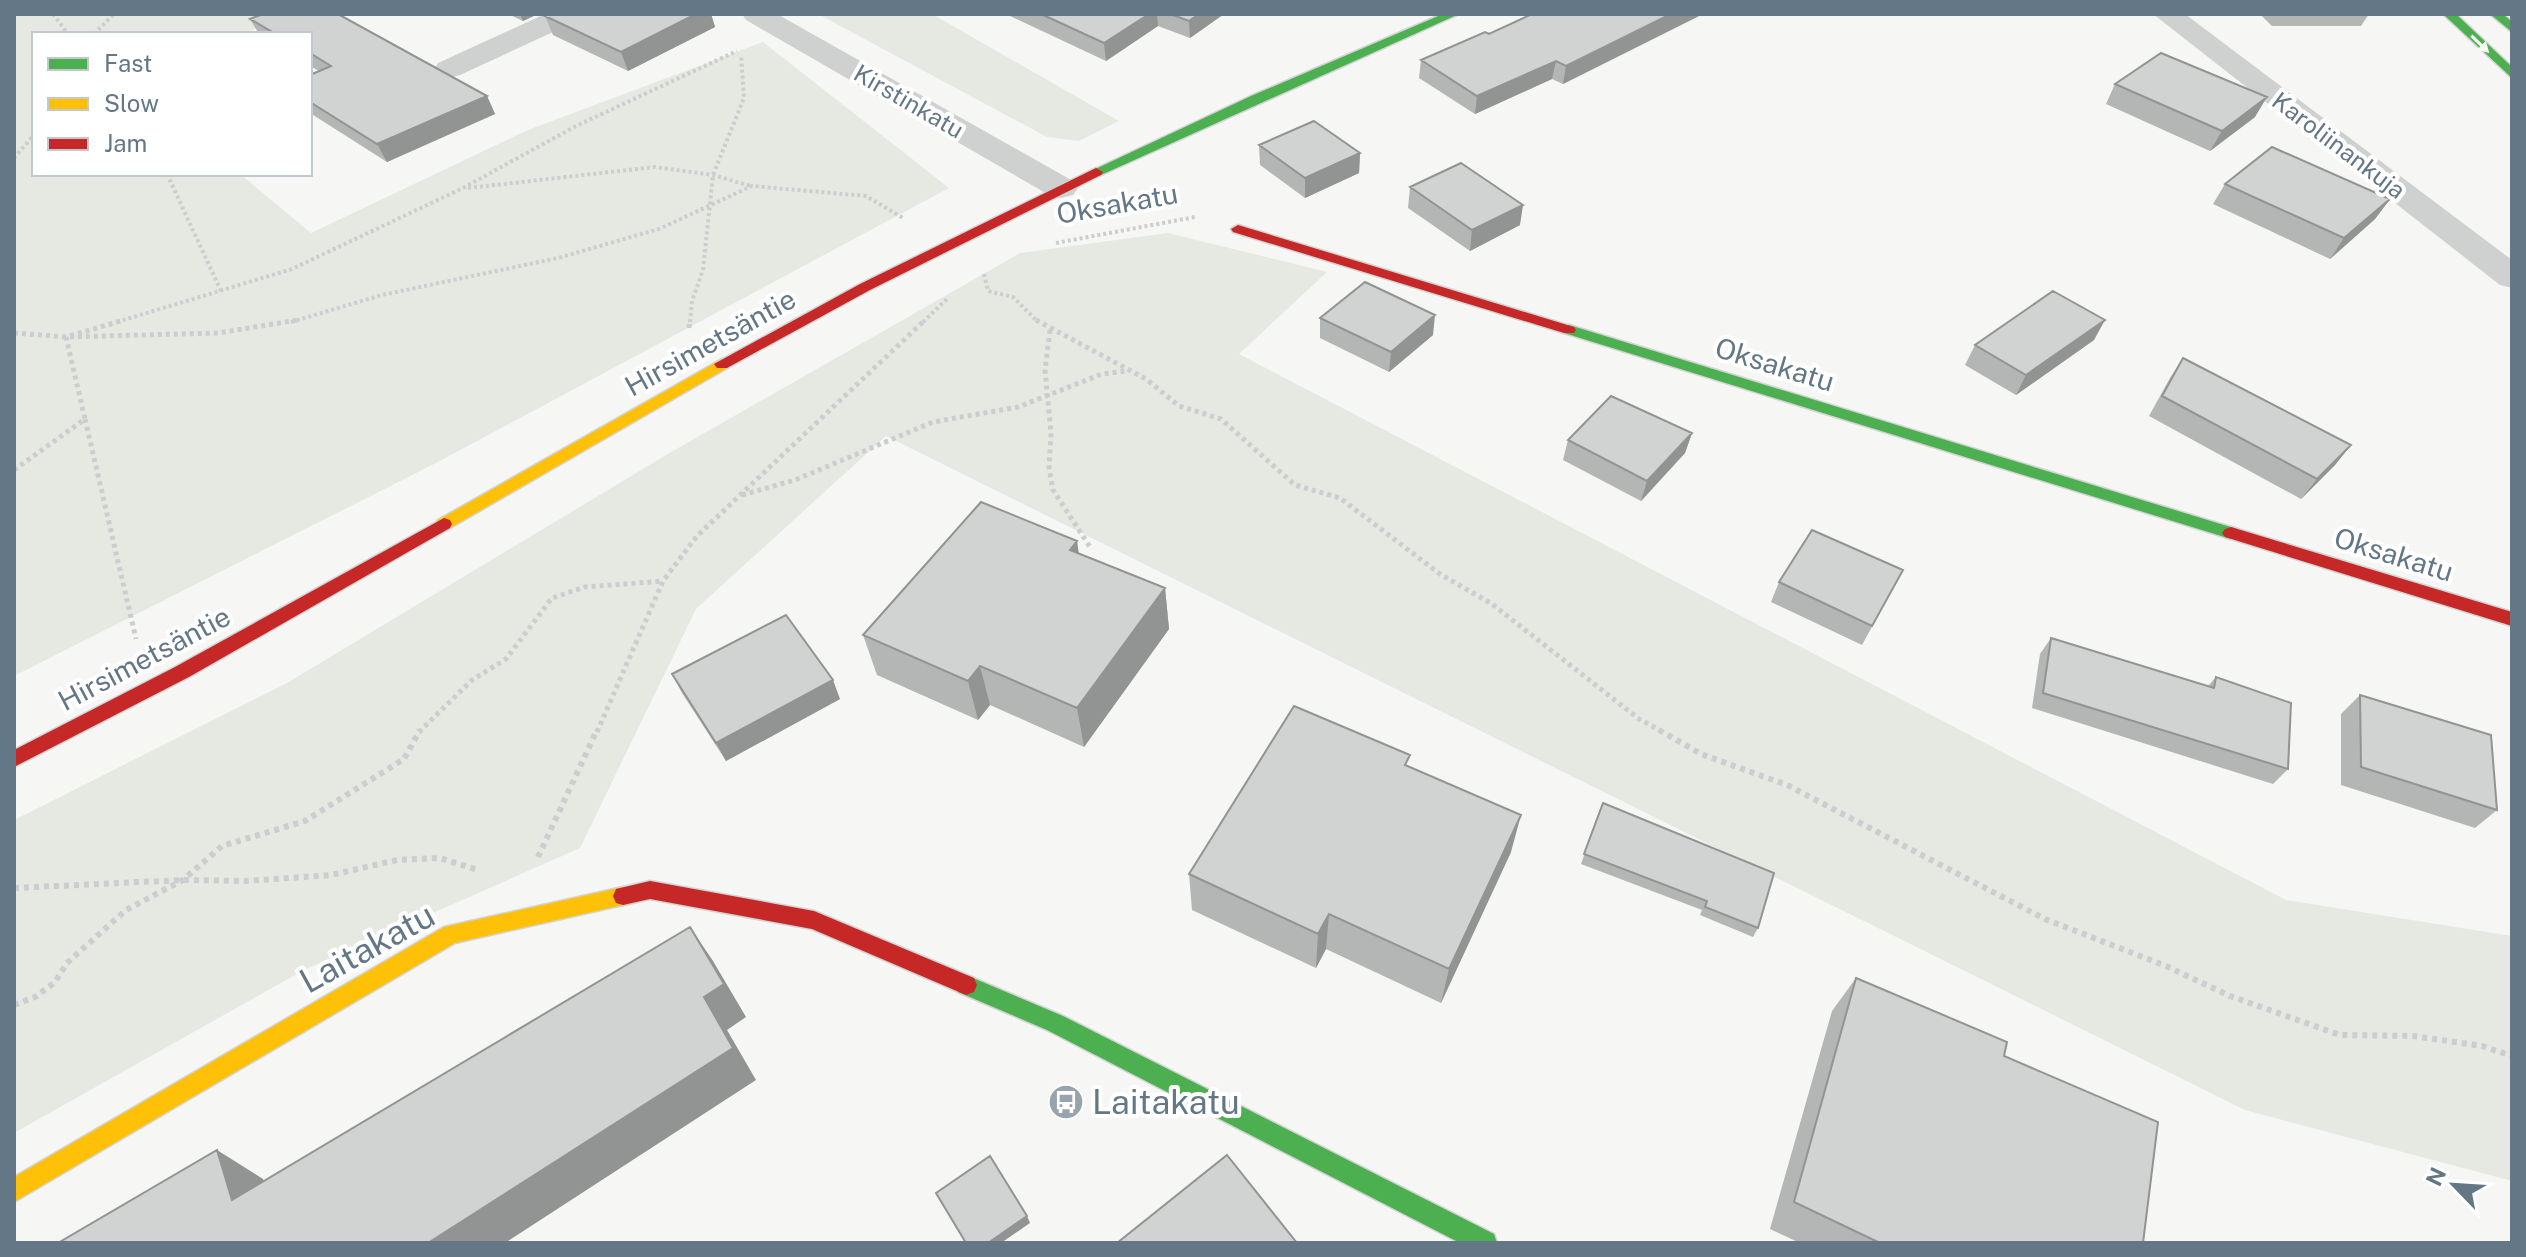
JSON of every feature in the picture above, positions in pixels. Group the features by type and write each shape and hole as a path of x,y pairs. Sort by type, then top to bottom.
{"street":[{"path":"449,69 569,14"},
{"name":"Kirstinkatu","path":"756,14 1061,188"},
{"name":"Hirsimetsäntie","path":"14,759 374,566 678,389 1061,188 1242,104 1453,14"},
{"name":"Karoliinankuja","path":"2167,14 2512,277"},
{"path":"2449,14 2512,74"},
{"path":"2496,14 2512,28"},
{"name":"Oksakatu","path":"1238,229 2512,619"},
{"name":"Laitakatu","path":"14,1190 451,934 650,890 814,920 1055,1023 1485,1243"}],"path":[{"path":"53,14 66,32"},
{"path":"96,32 114,14"},
{"path":"66,337 292,269 463,188 576,126 741,50 744,98 713,175 703,270 692,301 688,338"},
{"path":"14,158 32,137"},
{"path":"463,188 655,167 713,175 752,186 866,196 907,220"},
{"path":"168,176 221,291"},
{"path":"14,333 66,337 218,333 280,325 382,295 558,258 659,229 752,186"},
{"name":"Oksakatu","path":"1054,244 1156,222 1198,217 1238,229"},
{"path":"982,265 988,291 1013,297 1039,323 1146,379 1179,406 1221,419 1295,485 1340,498 1440,574 1492,604 1639,719 1701,754 1787,785 2045,919 2166,966 2230,996 2340,1035 2414,1036 2482,1046 2512,1056"},
{"path":"537,859 581,769 663,581 697,536 959,287"},
{"path":"1050,330 1045,370 1051,433 1049,468 1053,490 1090,547"},
{"path":"66,337 137,644"},
{"path":"739,496 795,480 933,422 1018,407 1102,374 1127,371"},
{"path":"14,470 85,419"},
{"path":"14,1005 35,997 55,982 67,963 126,910 183,880 222,846 305,821 404,759 423,725 472,680 506,659 552,598 585,587 663,581"},
{"path":"14,888 183,880 246,881 331,875 397,860 440,858 491,874"}],"shaded area":[{"path":"14,14 287,14 248,32 32,32 32,176 242,176 311,233 528,130 763,42 949,188 436,463 14,676"},
{"path":"818,14 932,14 1119,121 1079,141 1047,137"},
{"path":"1168,233 1327,272 1239,354 2286,900 2512,936 2512,1181 2245,1110 886,436 696,609 580,848 304,970 14,1133 14,820 287,683 666,455 1020,253"}],"building":[{"path":"263,14 338,14 487,96 377,144 312,103 312,74 331,66 312,54 312,32 273,32 250,19"},
{"path":"696,14 621,52 545,16"},
{"path":"1041,14 1149,14 1104,43"},
{"path":"1170,14 1199,14 1189,21"},
{"path":"1532,14 1671,14 1566,66 1556,61 1477,96 1421,60"},
{"path":"2161,53 2267,97 2222,131 2115,84"},
{"path":"1314,121 1360,153 1305,178 1259,145"},
{"path":"2272,147 2390,199 2344,238 2225,184"},
{"path":"1461,163 1523,205 1472,230 1410,187"},
{"path":"1365,282 1435,315 1391,352 1320,318"},
{"path":"2053,291 2105,320 2026,375 1975,345"},
{"path":"2183,358 2351,445 2317,479 2162,396"},
{"path":"1611,396 1692,433 1647,481 1568,440"},
{"path":"981,502 1077,541 1070,550 1165,588 1077,708 980,666 968,681 863,635"},
{"path":"1812,530 1903,570 1872,626 1779,582"},
{"path":"786,615 833,680 716,743 672,674"},
{"path":"2051,638 2214,688 2216,677 2291,703 2288,769 2043,693"},
{"path":"2360,695 2491,735 2497,810 2361,767"},
{"path":"1294,706 1410,755 1405,765 1521,815 1449,969 1329,914 1318,934 1189,874"},
{"path":"1603,803 1774,873 1758,928 1705,907 1707,901 1584,854"},
{"path":"690,927 724,984 704,997 733,1048 428,1243 58,1243 217,1150 232,1200"},
{"path":"1856,978 2007,1042 2004,1056 2158,1122 2143,1243 1880,1243 1794,1202"},
{"path":"1227,1155 1297,1243 1117,1243"},
{"path":"990,1156 1027,1216 988,1243 966,1243 936,1193"}],"traffic: fast":[{"path":"1096,172 1255,99 1453,14"},
{"path":"2449,14 2512,74"},
{"path":"2496,14 2512,28"},
{"path":"1569,330 2231,533"},
{"path":"966,985 1055,1023 1485,1243"}],"traffic: slow":[{"path":"444,524 722,364"},
{"path":"14,1190 451,934 623,896"}],"traffic: jam":[{"path":"722,364 865,287 1096,172"},
{"path":"1238,229 1569,330"},
{"path":"14,759 182,672 444,524"},
{"path":"2231,533 2512,619"},
{"path":"623,896 650,890 814,920 966,985"}],"place":[{"name":"Laitakatu","path":"1066,1102"}]}
